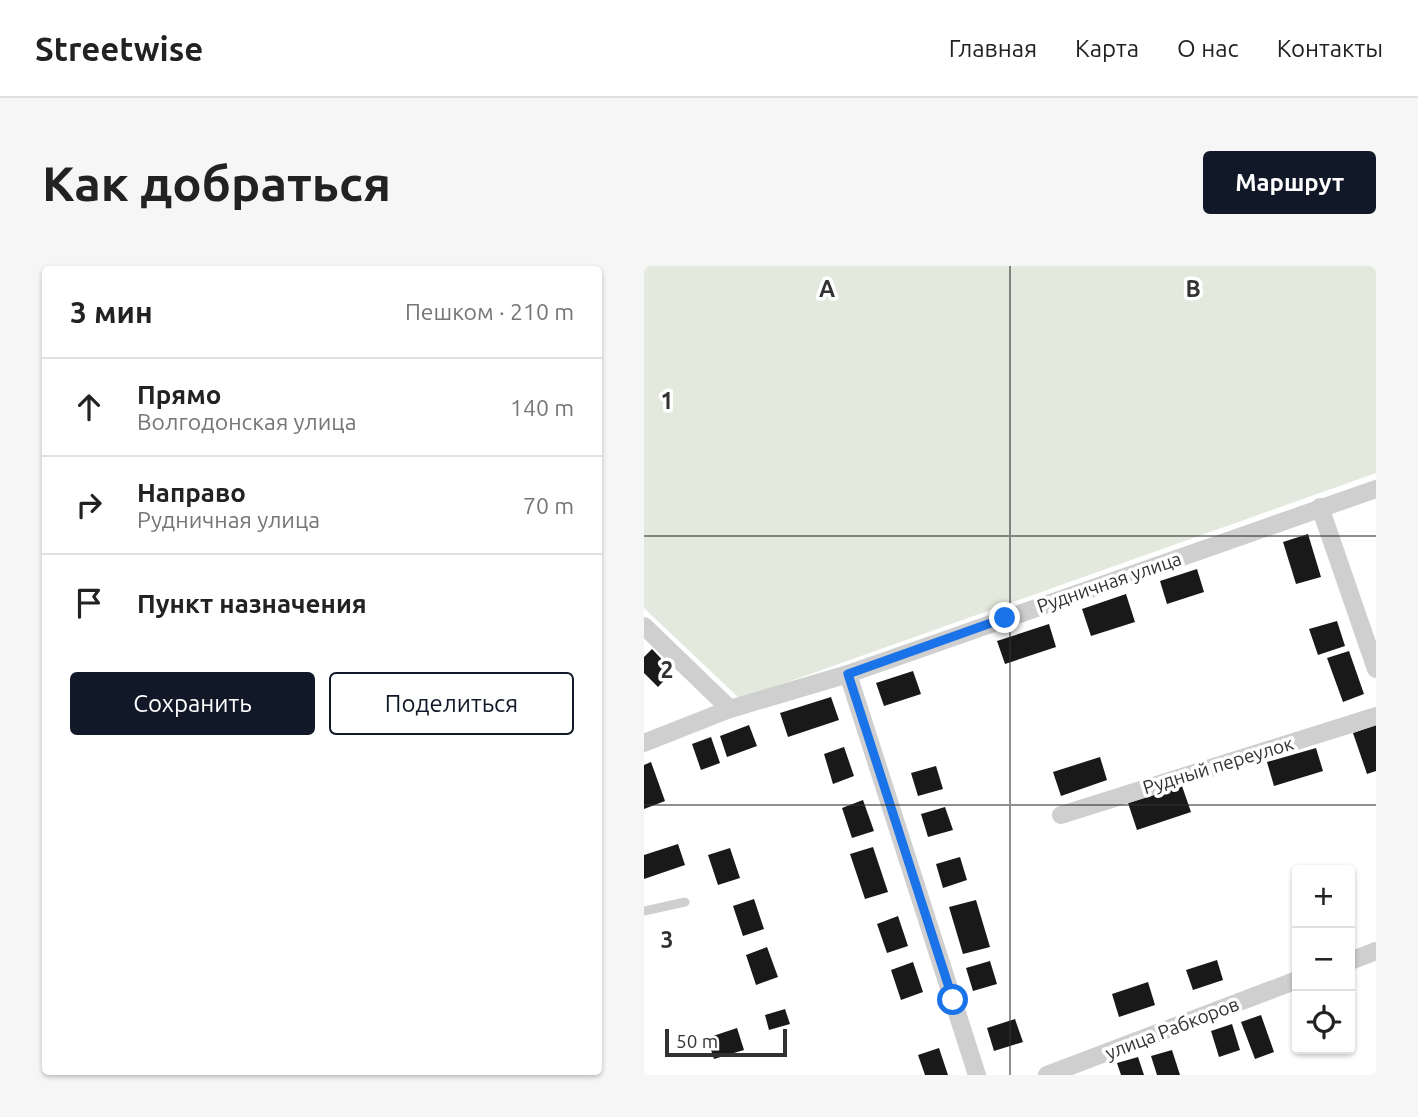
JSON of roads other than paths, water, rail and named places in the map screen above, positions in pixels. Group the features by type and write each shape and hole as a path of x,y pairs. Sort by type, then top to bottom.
{"street":[{"name":"Рудничная улица","path":"644,743 730,709 848,674 1376,489"},
{"path":"1320,507 1376,669"},
{"path":"644,626 730,709"},
{"path":"848,674 977,1075"},
{"name":"Рудный переулок","path":"1061,815 1376,716"},
{"path":"1355,959 1376,951"},
{"name":"улица Рабкоров","path":"1047,1075 1292,982"}],"lane":[{"path":"644,911 685,902"}]}
